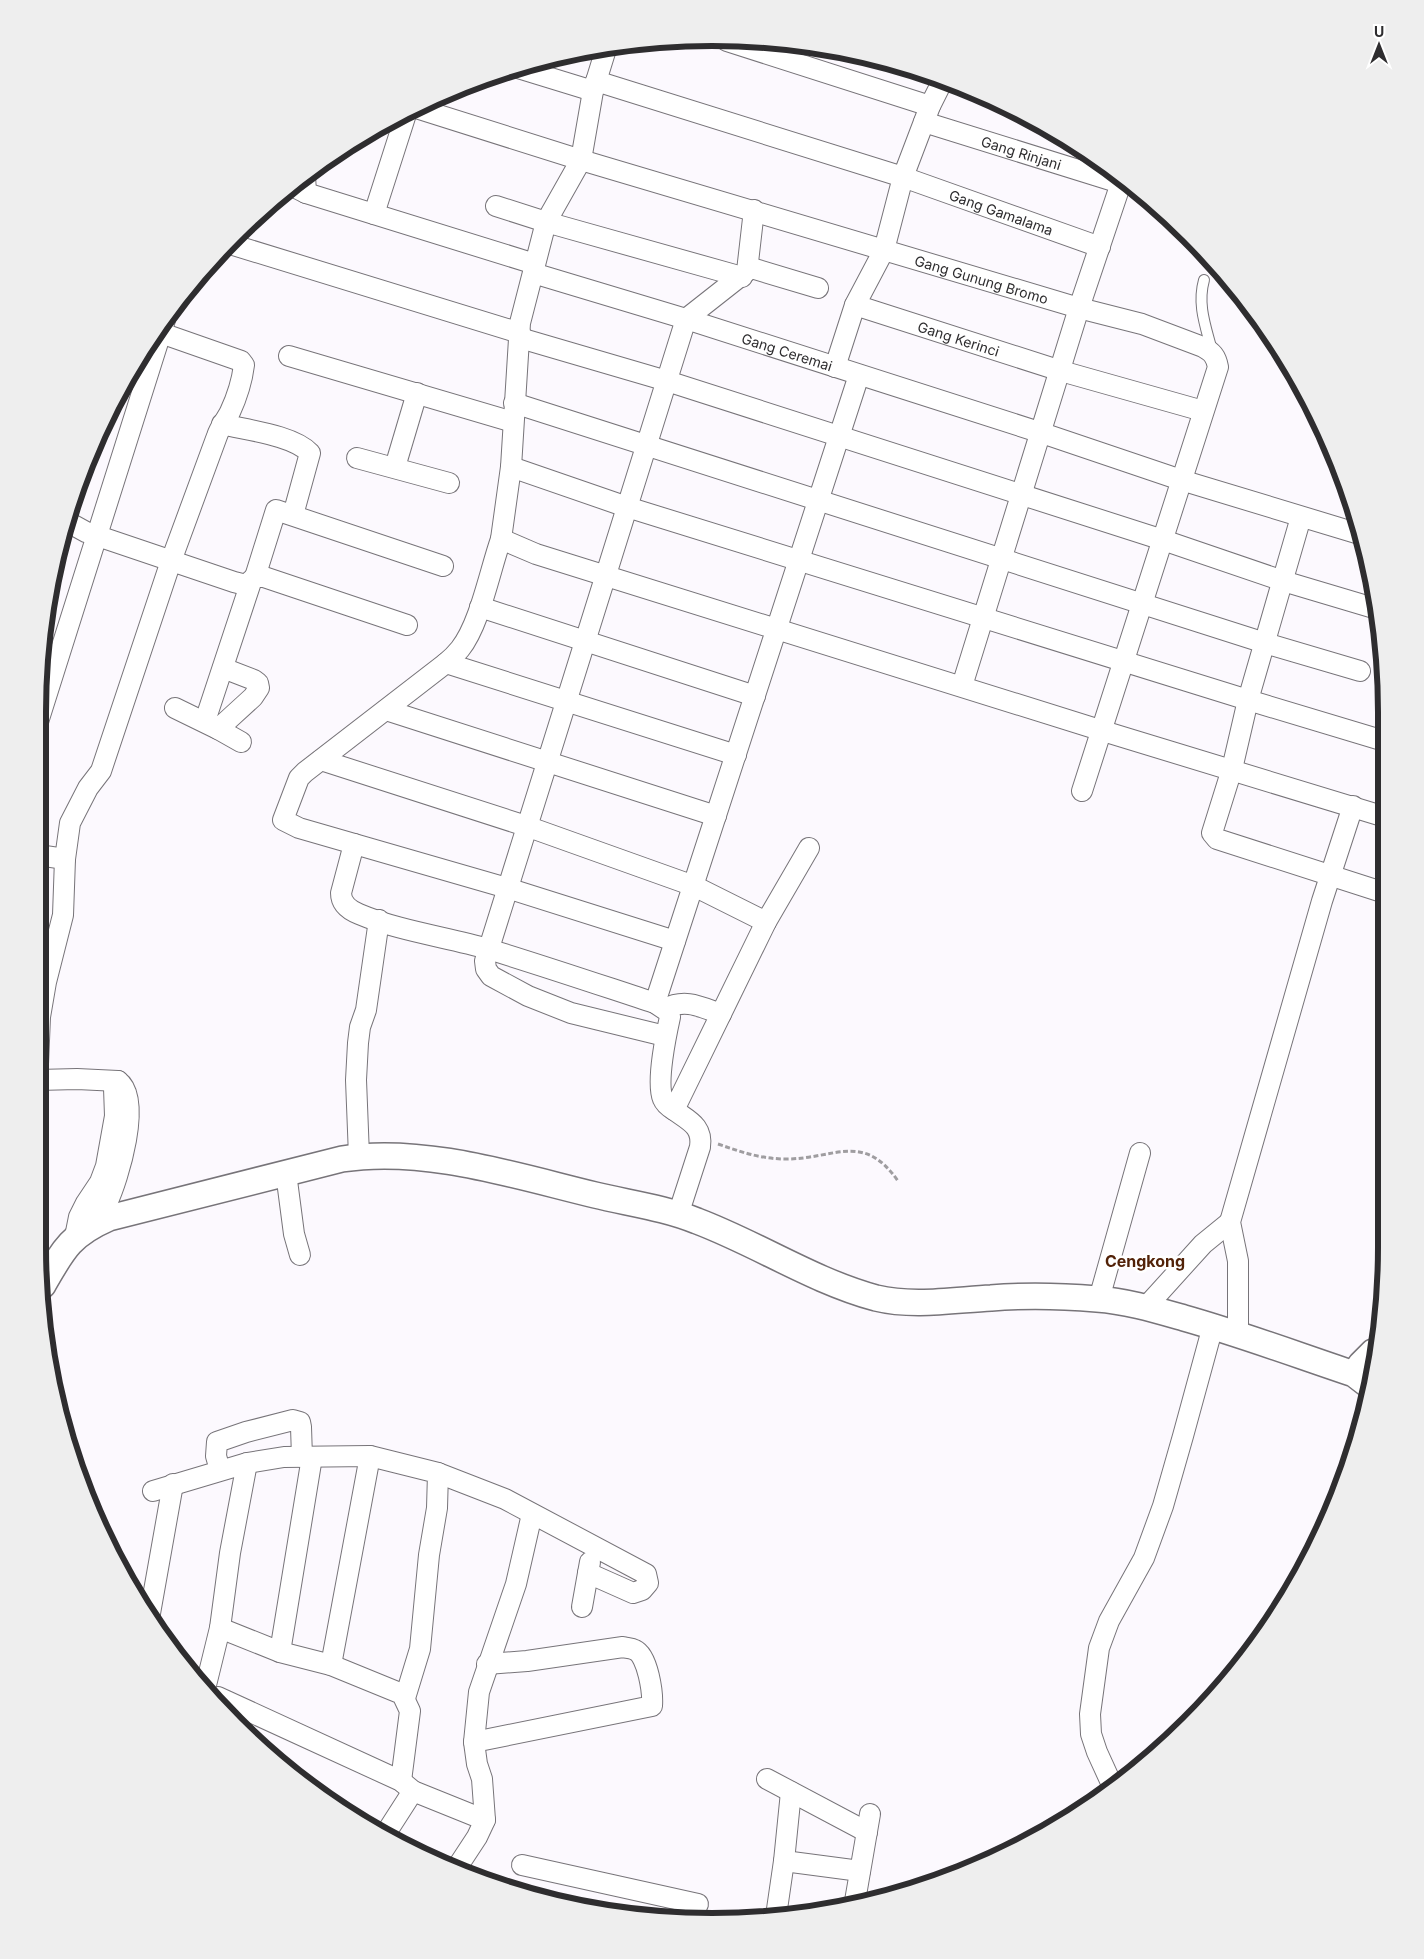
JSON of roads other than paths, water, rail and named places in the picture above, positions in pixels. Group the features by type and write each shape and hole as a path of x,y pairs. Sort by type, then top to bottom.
{"street":[{"name":"Gang Rinjani","path":"745,47 1108,178"},
{"path":"604,55 594,86 581,160 546,222 524,303 520,323 511,467 501,539 480,607 467,640 460,650 446,663 299,778 284,820 299,828 507,888 675,941"},
{"name":"Gang Gamalama","path":"532,71 594,86 903,177 1100,247"},
{"path":"835,367 855,306 884,250 903,177 927,114 940,87"},
{"name":"Gang Gunung Bromo","path":"426,111 581,160 1079,308 1142,324 1212,352"},
{"path":"374,214 403,123"},
{"name":"Gang Ceremai","path":"304,186 374,214 534,269 1042,433 1181,480 1353,532"},
{"path":"962,686 1042,433 1079,308 1120,186"},
{"path":"496,206 546,222 745,272 818,288"},
{"path":"665,1036 571,1013 528,996 491,976 486,968 485,961 686,319 745,272 754,210"},
{"path":"236,246 839,436 1163,540 1283,581 1369,607"},
{"name":"Gang Kerinci","path":"855,306 1061,370 1202,411"},
{"path":"46,982 63,915 65,859 70,823 88,788 101,771 171,561 222,424 229,413 242,378 244,365 241,361 168,329"},
{"path":"47,695 159,341"},
{"path":"1082,791 1103,731 1202,411 1218,367 1212,352"},
{"path":"289,356 417,394 514,413 646,445 1265,643 1360,670"},
{"path":"660,1006 675,941 859,374"},
{"path":"395,467 417,394"},
{"path":"222,424 287,440 305,448 310,453 293,515"},
{"path":"357,458 449,483"},
{"path":"511,467 627,507 1378,739"},
{"path":"212,725 223,668 276,510 443,566"},
{"path":"1301,517 1248,700 1232,769 1212,828 1213,837 1378,891"},
{"path":"74,525 86,532 234,582 246,585 253,579 264,577 408,625"},
{"path":"501,539 536,554 1378,815"},
{"path":"480,607 755,696"},
{"path":"446,663 736,755"},
{"path":"212,725 253,697 259,688 258,683 254,680 223,668"},
{"path":"175,708 212,725 241,742"},
{"path":"386,710 716,816"},
{"path":"321,760 526,826 694,886 766,922"},
{"path":"1238,1334 1238,1261 1230,1222 1331,874 1353,806"},
{"path":"354,844 341,893 341,900 359,914 488,949 660,1006 682,1002 721,1014"},
{"path":"674,1110 766,922 809,848"},
{"path":"46,855 65,859"},
{"path":"359,1156 356,1080 358,1043 360,1027 366,1010 380,920"},
{"path":"660,1006 670,1017 665,1036 661,1092 667,1106 694,1125 700,1132 701,1138 678,1215"},
{"path":"46,1080 118,1081 114,1088 118,1173 106,1205 56,1262 47,1276"},
{"path":"1100,1299 1140,1153"},
{"path":"83,1231 128,1213 359,1156 399,1156 464,1164 678,1215 705,1224 822,1279 876,1298 897,1302 994,1297 1100,1299 1146,1307 1213,1326 1360,1379 1361,1364 1368,1357"},
{"path":"286,1174 294,1234 300,1255"},
{"path":"1146,1307 1202,1244 1230,1222"},
{"path":"1110,1780 1091,1734 1090,1714 1099,1648 1109,1622 1144,1558 1178,1454 1213,1326"},
{"path":"220,1470 216,1456 217,1442 292,1420 300,1422 307,1457 280,1652"},
{"path":"331,1665 370,1456"},
{"path":"153,1491 220,1470 284,1457 370,1456 438,1473 505,1500 646,1574 648,1583 642,1590 633,1593 588,1573"},
{"path":"207,1681 220,1628 230,1553 247,1463"},
{"path":"405,1698 420,1649 429,1555 437,1508 438,1473"},
{"path":"152,1607 173,1484"},
{"path":"460,1863 477,1837 485,1820 482,1779 477,1764 474,1742 479,1692 487,1664 516,1584 532,1514"},
{"path":"582,1607 593,1546"},
{"path":"220,1628 280,1652 331,1665 402,1694 410,1711 407,1786 388,1829"},
{"path":"474,1742 652,1706 646,1666 642,1656 635,1650 623,1648 527,1661 487,1664"},
{"path":"226,1702 485,1820"},
{"path":"767,1779 791,1792 869,1823 857,1897"},
{"path":"777,1909 791,1792"},
{"path":"784,1861 860,1871"},
{"path":"522,1865 698,1903"}],"lane":[{"path":"1204,280 1200,292 1201,308 1212,352"}],"district":[{"name":"Cengkong","path":"1145,1261"}]}
